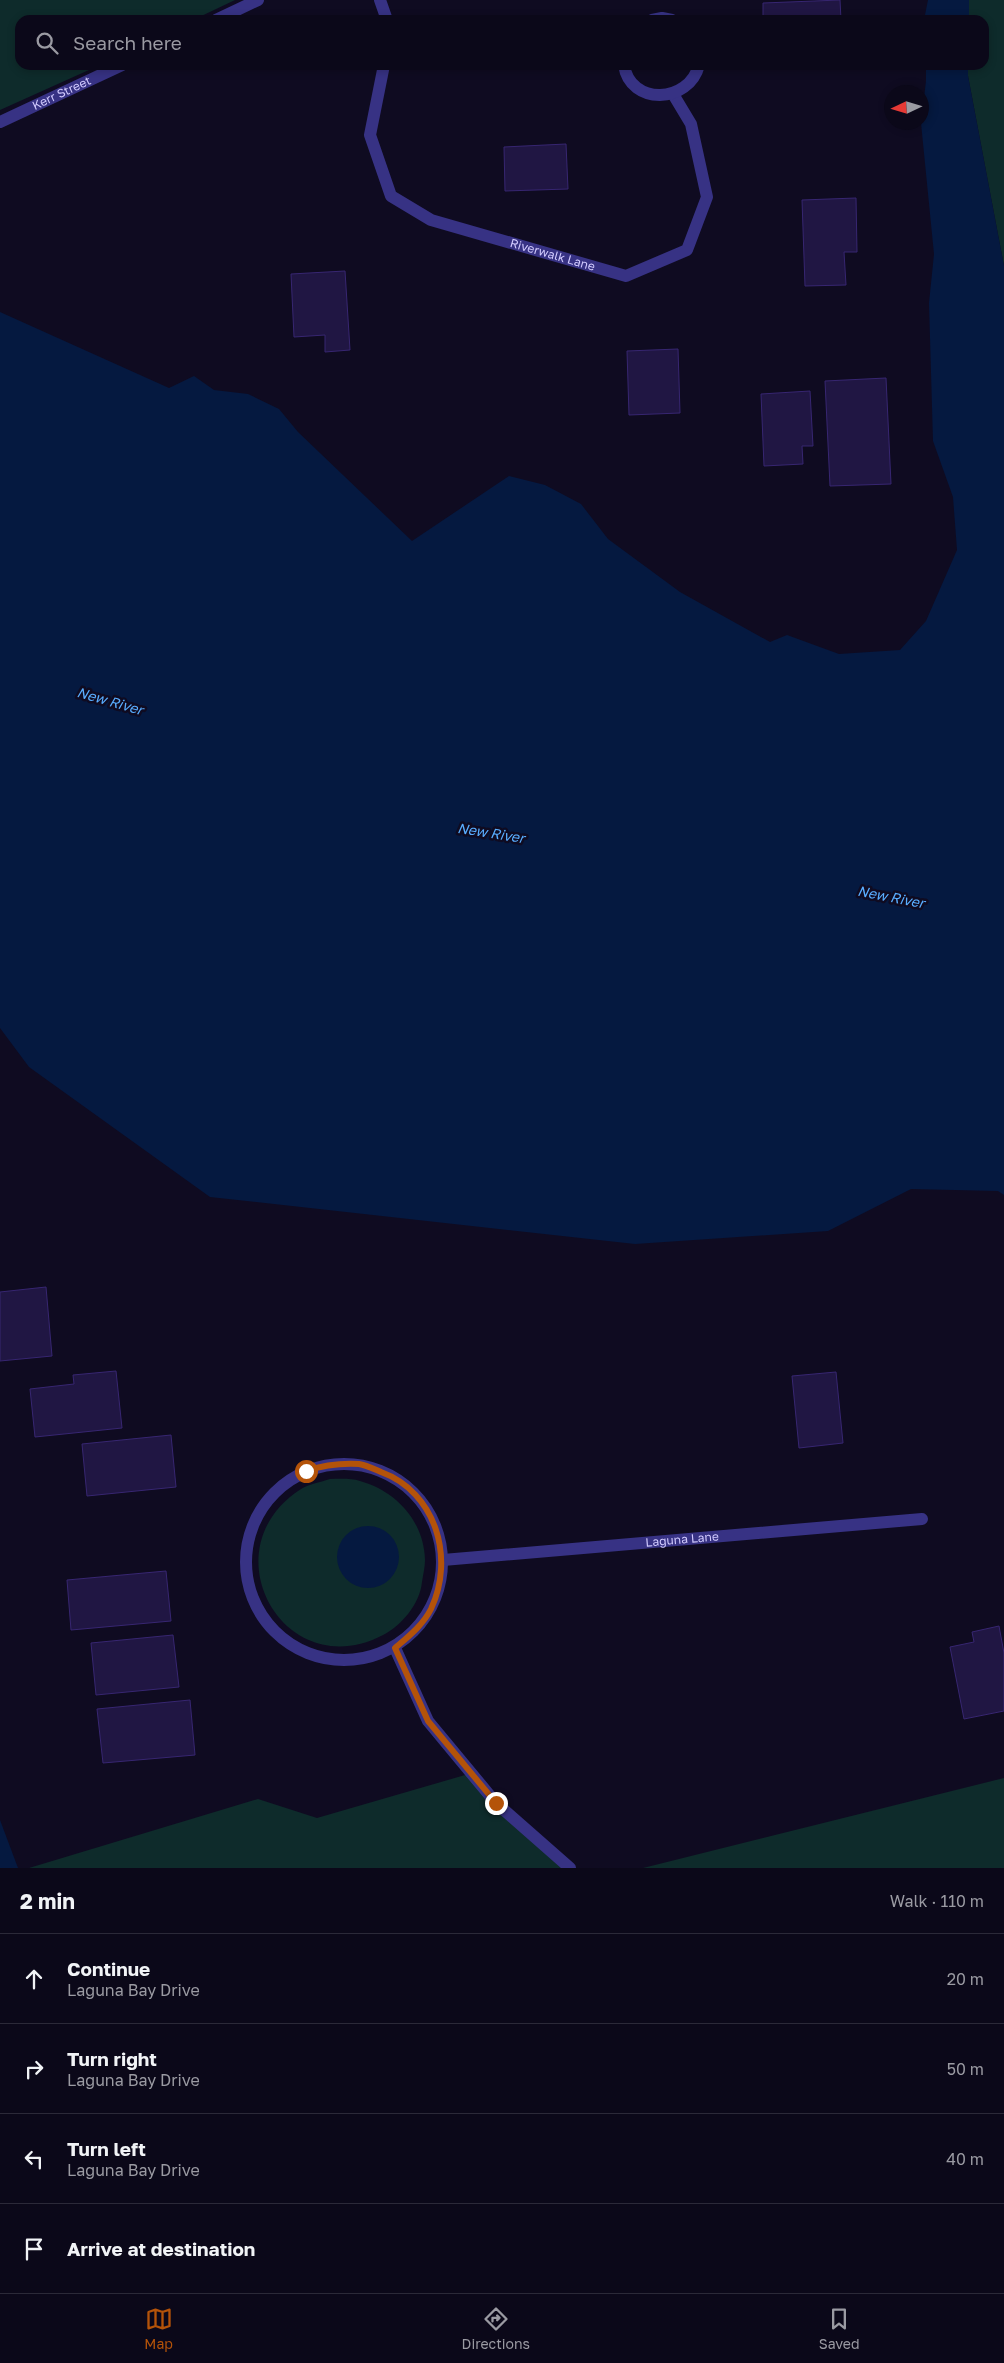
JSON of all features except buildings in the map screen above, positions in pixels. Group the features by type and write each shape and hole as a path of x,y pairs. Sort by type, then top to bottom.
{"street":[{"path":"226,15 258,0"},
{"path":"380,0 385,15"},
{"name":"Kerr Street","path":"0,122 111,70"},
{"name":"Riverwalk Lane","path":"383,70 370,134 391,196 431,220 626,276 687,250 707,197 692,124 673,94"},
{"path":"626,70 632,82 642,91 660,96 673,94 690,84 697,70"},
{"path":"327,1464 361,1464 393,1476 419,1497 436,1527 443,1560 440,1586 431,1610 415,1632 395,1648 365,1660 332,1661 301,1652 274,1633 260,1614 250,1593 245,1570 248,1537 262,1507 274,1492 288,1481 306,1471 327,1464"},
{"name":"Laguna Lane","path":"443,1560 922,1518"},
{"path":"395,1648 428,1721 496,1803 570,1868"}],"green space":[{"path":"0,0 235,0 204,15 15,15 15,70 89,70 0,110"},
{"path":"969,0 1004,0 1004,266 968,76 968,70 989,70 989,15 969,15"},
{"path":"330,1479 360,1481 385,1492 396,1500 406,1510 419,1533 425,1560 418,1598 403,1620 383,1635 347,1646 315,1643 289,1627 270,1604 260,1575 260,1544 273,1515 301,1489"},
{"path":"472,1773 570,1868 29,1868 258,1799 317,1818"},
{"path":"1004,1778 1004,1868 643,1868"}],"water":[{"path":"928,0 969,0 969,15 925,15"},
{"name":"New River","path":"926,70 968,70 1004,266 1004,1195 998,1191 911,1189 828,1231 635,1244 210,1197 29,1067 0,1028 0,312 169,388 194,376 214,390 248,394 279,409 298,432 412,541 509,476 545,485 581,504 608,539 680,592 770,642 787,635 839,654 900,650 926,621 957,550 953,497 933,441 929,303 934,254 922,130 929,130 929,85 926,85"},
{"path":"362,1526 374,1526 390,1535 397,1545 399,1557 397,1569 390,1579 374,1588 362,1588 351,1583 342,1574 337,1563 337,1551 342,1540 351,1531"},
{"path":"0,1820 18,1868 0,1868"}],"route":[{"path":"306,1471 327,1464 361,1464 393,1476 419,1497 436,1527 443,1560 440,1586 431,1610 415,1632 395,1648 428,1721 496,1803"}]}
